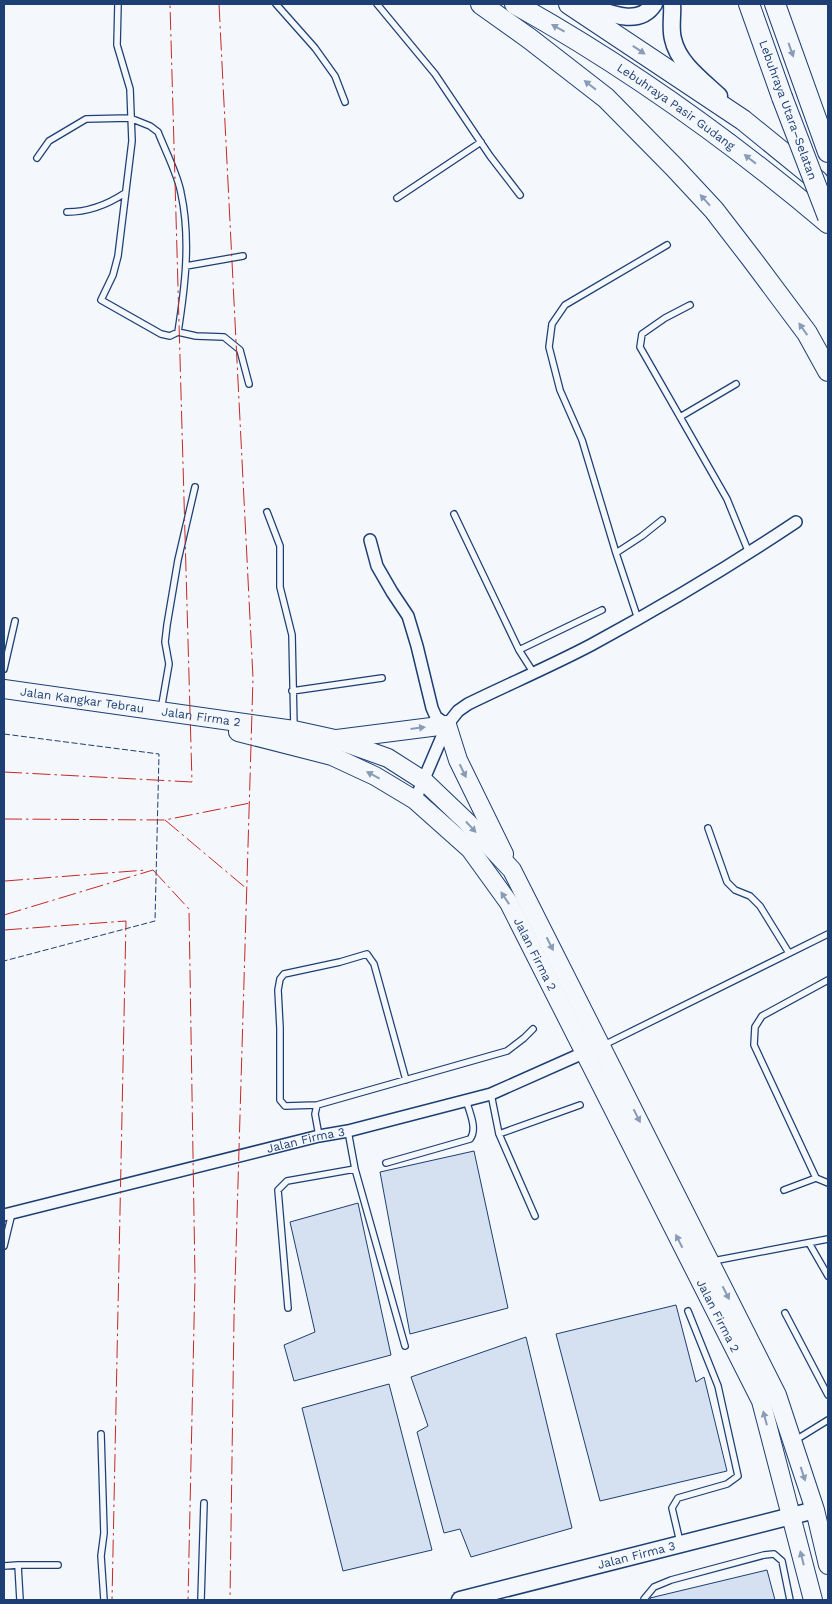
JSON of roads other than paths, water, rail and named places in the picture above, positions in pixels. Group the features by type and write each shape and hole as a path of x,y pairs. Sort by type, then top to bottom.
{"highway":[{"path":"481,4 606,98 674,167 714,210 751,258 806,333 828,371"},
{"name":"Lebuhraya Pasir Gudang","path":"515,4 573,36 723,138 828,223"},
{"name":"Lebuhraya Pasir Gudang","path":"570,4 743,120 828,190"},
{"name":"Lebuhraya Utara–Selatan","path":"749,4 828,217"},
{"name":"Lebuhraya Utara–Selatan","path":"775,4 828,152"}],"main road":[{"name":"Jalan Kangkar Tebrau","path":"4,689 160,712"},
{"name":"Jalan Firma 2","path":"160,712 294,738 336,739 388,758 424,781 512,870 777,1395 815,1510 827,1556"},
{"path":"336,739 446,725 458,760 512,870"},
{"name":"Jalan Firma 2","path":"294,738 375,776 415,800 470,849 509,903 760,1401 813,1600"}],"street":[{"path":"583,4 628,18 640,16 654,4"},
{"path":"672,4 672,38 677,52 690,68 743,120"},
{"path":"415,800 446,725 458,711 468,704 589,646 638,619 749,553 796,522"},
{"path":"370,540 377,566 408,616 432,708 436,717 446,725"},
{"name":"Jalan Firma 3","path":"8,1214 319,1136 348,1132 491,1094 602,1046"},
{"name":"Jalan Firma 3","path":"460,1600 815,1510"}],"lane":[{"path":"118,4 117,45 130,89 132,140 118,256 113,275 101,300 161,334 170,336 178,332 196,336 224,337 240,350 250,384"},
{"path":"276,4 315,48 335,76 345,102"},
{"path":"377,4 435,74 520,195"},
{"path":"37,158 49,142 86,119 130,118 150,126 158,132 181,192 186,236 185,281 178,332"},
{"path":"397,198 481,142"},
{"path":"66,212 81,212 112,202 125,194"},
{"path":"638,619 582,440 560,390 549,347 552,324 565,305 667,245"},
{"path":"186,266 243,256"},
{"path":"690,306 665,318 642,334 640,347 727,499 749,553"},
{"path":"680,417 736,384"},
{"path":"160,712 169,664 165,642 167,625 178,560 195,487"},
{"path":"267,512 280,546 280,587 292,635 294,738"},
{"path":"454,514 519,650 533,672"},
{"path":"616,553 662,520"},
{"path":"519,650 602,610"},
{"path":"4,669 15,621"},
{"path":"292,692 382,678"},
{"path":"708,828 727,882 735,890 750,896 756,901 788,954"},
{"path":"602,1046 828,934"},
{"path":"406,1080 374,964 370,956 367,954 284,974 280,979 278,990 280,1100 285,1106 316,1105 406,1080 507,1051 532,1029"},
{"path":"828,980 762,1016 755,1027 754,1045 816,1178 828,1183"},
{"path":"491,1094 499,1134 535,1216"},
{"path":"386,1163 470,1139 473,1136 474,1129 466,1100"},
{"path":"316,1105 314,1114 319,1136"},
{"path":"499,1134 580,1105"},
{"path":"348,1132 355,1168 406,1346"},
{"path":"288,1308 278,1190 287,1181 355,1168"},
{"path":"784,1190 816,1178"},
{"path":"4,1246 8,1214"},
{"path":"710,1262 828,1239"},
{"path":"809,1243 828,1276"},
{"path":"680,1544 672,1508 678,1498 727,1484 738,1476 718,1386 688,1311"},
{"path":"785,1313 828,1395"},
{"path":"793,1442 828,1420"},
{"path":"101,1434 104,1533 101,1556 104,1600"},
{"path":"201,1600 204,1503"},
{"path":"644,1600 654,1587 671,1580 774,1554 782,1561 790,1600"},
{"path":"4,1566 58,1564"},
{"path":"18,1565 20,1600"}]}
